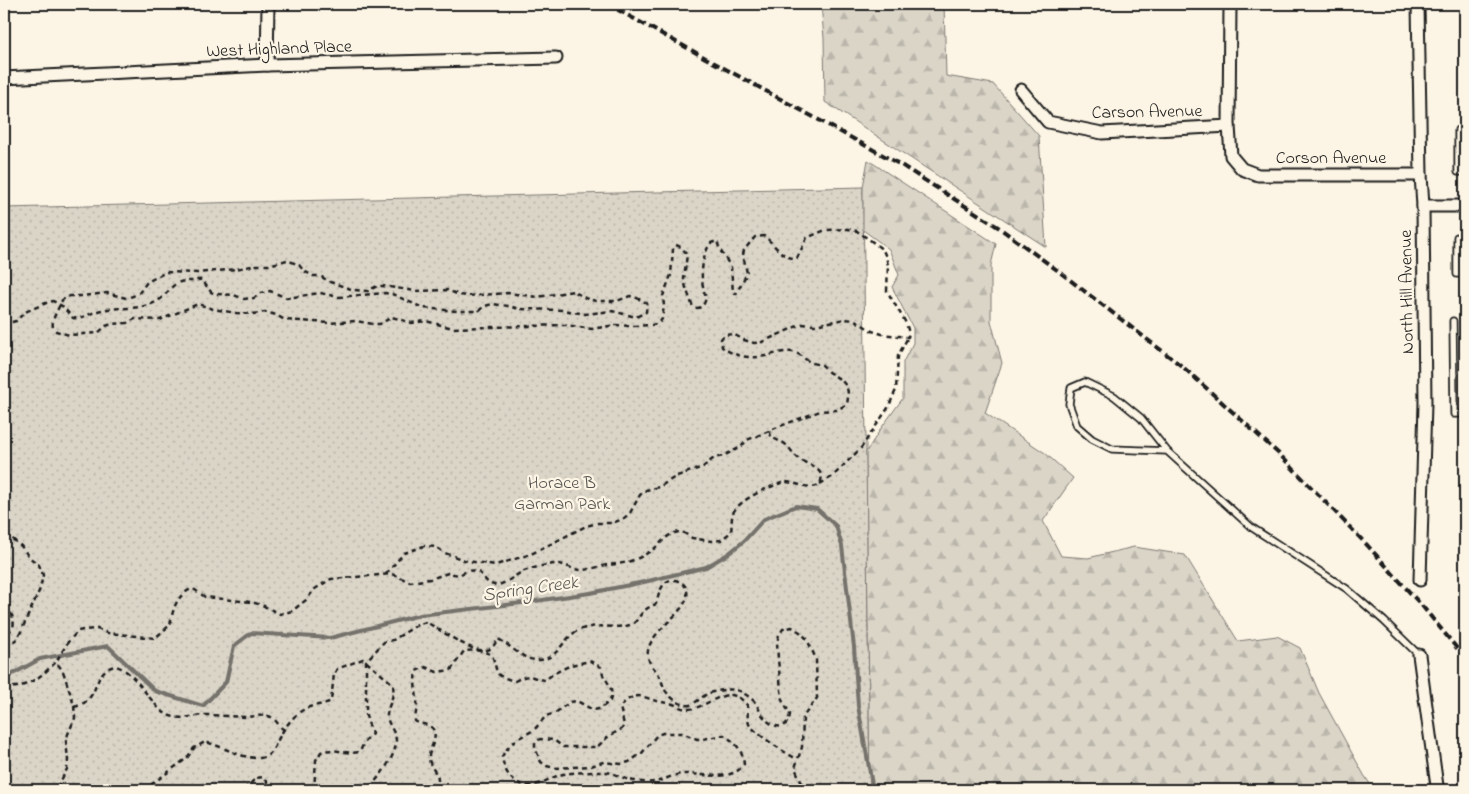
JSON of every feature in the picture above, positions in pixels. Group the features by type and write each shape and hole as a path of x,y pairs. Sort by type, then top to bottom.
{"street":[{"path":"267,64 268,4"},
{"path":"1230,4 1230,126"},
{"name":"North Hill Avenue","path":"1418,4 1425,403 1420,580"},
{"name":"West Highland Place","path":"4,78 267,64 556,58"},
{"name":"Carson Avenue","path":"1021,90 1048,122 1102,132 1230,126"},
{"name":"Corson Avenue","path":"1230,126 1231,156 1242,169 1258,174 1421,175"},
{"path":"1423,206 1465,206"},
{"path":"1419,655 1437,786 1440,790"}],"lane":[{"path":"1465,130 1458,130 1458,172 1465,172"},
{"path":"1465,237 1457,237 1457,274 1465,274"},
{"path":"1453,321 1454,414 1465,414"},
{"path":"1167,451 1112,449 1092,439 1076,426 1069,404 1071,388 1085,382 1114,396 1141,418 1167,451 1251,527 1347,589 1419,655"}],"path":[{"path":"4,326 16,321 25,312 52,302 60,304 73,318 77,319 95,312 124,310 146,305 156,302 181,280 193,281 198,279 202,280 211,292 215,294 244,299 254,298 261,293 270,291 286,298 320,293 339,297 385,293 392,294 423,308 469,312 492,304 519,309 563,310 585,314 612,310 636,316 646,312 648,308 647,303 630,296 617,301 596,301 587,299 573,290 538,297 508,293 459,296 447,290 411,290 377,286 368,290 354,290 330,282 320,276 313,276 304,271 299,265 287,260 269,265 197,273 166,272 146,282 139,293 126,298 106,293 70,296 65,298 60,304 53,318 52,328 69,335 98,333 106,326 135,319 160,320 198,304 236,314 265,312 285,320 329,323 347,321 380,324 392,317 412,323 426,321 453,328 566,325 592,328 615,325 652,325 662,320 664,296 671,275 676,245 681,247 687,254 684,279 693,308 698,309 702,307 705,301 702,277 706,254 708,246 715,241 729,262 733,292 736,294 747,272 743,254 744,250 755,237 764,236 786,257 797,258 808,238 816,233 836,228 857,231 883,250 888,265 887,291 906,322 909,333 898,356 896,390 888,408 860,448 832,477 819,485 806,486 787,482 759,492 738,506 733,513 730,532 721,540 700,540 684,533 672,534 661,541 656,548 624,563 582,570 562,564 555,564 526,570 498,585 494,585 473,569 459,575 448,573 430,579 410,582 392,574 338,578 326,581 315,589 300,606 280,614 250,602 206,597 191,589 182,595 176,603 170,625 155,638 108,634 90,629 78,631 62,650 56,662 43,673 22,686 16,688 4,686"},
{"path":"386,574 404,553 424,546 436,547 445,553 467,561 496,565 531,554 564,539 586,526 598,523 612,523 622,519 630,512 640,495 646,490 659,487 677,476 703,467 714,458 723,456 740,447 747,440 769,432 784,423 820,411 837,410 847,404 848,397 845,386 839,377 828,373 822,365 808,361 794,352 741,357 722,347 721,339 724,335 733,334 754,343 762,342 802,324 815,325 845,319 855,320 872,331 882,334 908,337"},
{"path":"769,432 774,439 785,444 799,459 817,469 821,477 819,485"},
{"path":"4,536 11,538 21,546 38,565 42,575 40,589 18,638 4,643"},
{"path":"314,790 316,760 321,752 329,749 351,754 360,752 364,742 372,734 366,716 366,661 384,642 393,640 416,625 426,622 452,639 478,649 486,650 492,647 498,639 529,659 538,660 555,654 574,633 582,630 605,625 632,625 642,613 656,604 664,584 673,580 680,581 684,585 687,592 686,600 682,608 652,640 648,651 648,658 658,672 666,691 678,702 692,705 703,695 711,692 736,689 755,702 763,717 777,727 782,727 786,724 790,714 782,700 777,642 783,629 792,628 800,632 807,639 816,659 817,690 816,698 803,717 802,747 795,768 804,788 808,790"},
{"path":"4,607 9,610 14,619 13,628 4,636"},
{"path":"437,790 438,776 429,761 434,735 433,729 427,724 415,721 417,701 414,690 416,671 425,667 437,672 451,670 464,651 472,650 487,652 492,655 497,673 501,678 516,681 530,675 545,680 571,665 590,661 601,667 604,678 609,682 612,689 610,701 600,709 593,710 577,701 570,702 556,712 546,716 534,730 517,739 505,750 502,757 504,767 516,782 526,786 534,785 553,776 565,774 604,772 632,781 653,782 681,774 714,776 741,769 744,764 743,754 739,747 724,735 697,738 682,732 657,735 642,753 629,762 621,764 603,762 591,766 554,768 541,762 535,748 535,743 540,739 554,740 563,747 596,747 609,736 622,729 624,725 620,707 625,702 639,696 671,703 685,709 702,706 722,696 732,694 747,705 748,719 754,730 789,756 797,759"},
{"path":"144,790 187,758 194,748 205,742 227,750 261,758 269,754 275,748 284,730 302,710 311,706 324,705 332,701 334,674 337,669 363,659 393,684 394,695 387,715 396,741 395,748 385,769 370,788 365,790"},
{"path":"56,662 66,679 74,706 75,718 66,741 67,769 56,790"},
{"path":"74,706 86,703 93,694 102,673 116,666 128,673 160,709 173,717 205,715 232,717 267,716 276,720 284,730"},
{"path":"244,790 256,778 264,777 267,781 264,790"}],"green space":[{"path":"821,4 944,4 946,76 993,84 1039,136 1046,247 825,102 824,38"},
{"path":"868,160 996,244 991,265 991,321 1002,363 985,413 1045,453 1073,478 1043,521 1061,556 1088,558 1134,547 1185,555 1238,641 1277,636 1300,648 1319,693 1374,790 870,790 866,452 903,398 903,362 913,343 913,328 892,287 899,275 889,249 863,230 863,187"},
{"name":"Horace B Garman Park","path":"863,187 870,790 4,790 4,208"}],"waterway":[{"name":"Spring Creek","path":"4,681 40,659 108,646 155,691 203,706 226,682 234,646 251,633 330,638 420,615 590,593 644,582 706,567 728,554 744,541 764,519 796,506 817,509 836,526 842,546 854,647 858,706 873,790"}],"railway":[{"path":"607,4 901,165 998,227 1057,270 1183,367 1279,454 1368,546 1423,607 1465,658"}]}
